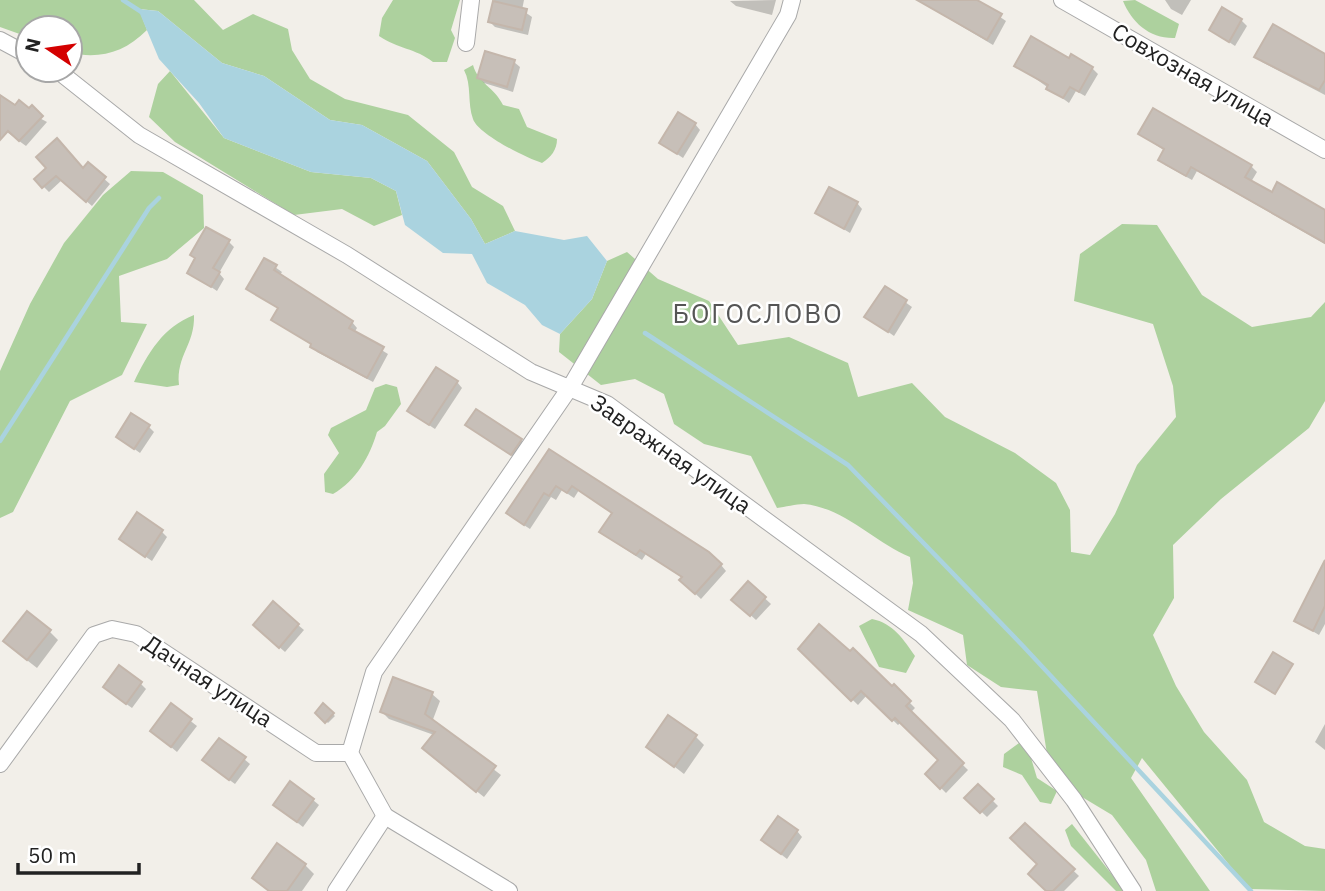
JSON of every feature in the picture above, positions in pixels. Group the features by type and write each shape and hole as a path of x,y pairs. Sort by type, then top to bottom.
{"street":[{"path":"466,43 471,0"},
{"path":"509,891 384,816 350,753 373,672 571,386 788,15 793,0"},
{"name":"Совхозная улица","path":"1062,0 1325,150"},
{"name":"Завражная улица","path":"75,84 139,135 347,255 531,372 571,386 607,404 921,634 1012,720 1074,800 1133,891"},
{"name":"Дачная улица","path":"0,764 94,635 112,629 136,634 316,753 350,753"},
{"path":"336,891 384,816"}],"green space":[{"path":"0,0 194,0 223,30 253,14 288,29 292,50 310,79 345,99 408,115 454,152 472,187 503,206 515,231 485,244 471,219 427,161 362,125 330,120 264,76 222,63 158,11 139,9 147,30 120,49 101,54 84,55 84,14 14,14 14,32 0,27"},
{"path":"393,0 460,0 451,30 455,38 447,62 433,62 379,36 382,18"},
{"path":"1135,0 1179,24 1175,38 1150,33 1137,23 1123,1"},
{"path":"473,65 503,105 519,109 527,127 557,139 555,150 545,161 542,163 514,151 477,125 471,113 464,70"},
{"path":"170,71 224,138 311,172 371,178 396,191 402,215 374,226 342,209 294,215 175,142 149,117 158,84"},
{"path":"131,171 163,172 203,195 204,228 167,259 119,276 121,322 147,324 122,375 70,401 13,512 0,518 0,371 30,304 64,243 103,195"},
{"path":"1122,224 1157,225 1202,295 1252,327 1311,317 1325,302 1325,401 1309,428 1221,499 1173,545 1174,598 1153,635 1176,686 1204,732 1247,780 1264,822 1305,846 1325,849 1325,891 1249,889 1142,758 1131,778 1210,891 1156,891 1146,860 1112,815 1082,797 1047,754 1037,691 1001,687 967,665 963,635 908,610 913,583 910,557 833,512 804,504 777,508 751,456 704,444 674,424 664,394 635,379 601,385 559,352 560,334 592,299 607,261 627,252 658,279 709,301 738,345 789,337 848,363 858,397 912,383 945,417 1015,453 1056,483 1070,510 1071,552 1090,555 1115,514 1137,465 1176,417 1173,386 1153,324 1074,301 1080,254"},
{"path":"194,315 192,334 180,366 179,385 167,387 134,382 145,361 165,334"},
{"path":"386,384 397,387 401,404 385,426 377,432 366,459 349,482 333,494 325,492 324,474 339,453 328,435 331,428 366,410 375,388"},
{"path":"872,619 892,628 915,656 906,673 879,667 859,626"},
{"path":"1019,743 1031,758 1037,778 1057,791 1051,804 1040,802 1022,775 1003,767 1004,754"},
{"path":"1072,824 1125,891 1116,891 1071,846 1065,830"}],"water":[{"path":"138,9 158,11 222,63 264,76 330,120 362,125 427,161 471,219 485,244 515,231 564,240 587,236 607,261 592,299 560,334 542,325 525,305 487,283 472,254 443,253 405,225 396,191 371,178 311,172 224,138 199,103 159,59"}],"building":[{"path":"917,0 977,0 1002,14 987,40"},
{"path":"493,1 527,9 522,30 488,22"},
{"path":"1222,7 1242,19 1229,42 1209,30"},
{"path":"1273,24 1325,54 1325,80 1319,90 1254,57"},
{"path":"1031,36 1069,58 1071,54 1093,67 1079,92 1070,87 1063,98 1046,89 1048,85 1014,66"},
{"path":"485,51 515,60 507,87 477,78"},
{"path":"0,95 15,105 19,100 29,108 32,105 43,116 19,141 8,131 0,140"},
{"path":"1153,108 1252,165 1245,177 1272,192 1277,182 1325,210 1325,243 1191,167 1186,176 1158,160 1164,149 1138,134"},
{"path":"678,112 696,123 677,154 659,143"},
{"path":"57,138 83,168 88,162 106,177 86,202 56,176 42,188 34,179 46,168 36,157"},
{"path":"829,187 858,202 844,229 815,213"},
{"path":"206,227 230,240 213,268 220,272 211,287 187,273 195,258 190,255"},
{"path":"264,258 277,265 274,270 353,321 349,328 384,347 367,378 310,347 311,344 271,320 278,308 246,289"},
{"path":"885,286 907,300 888,332 864,317"},
{"path":"436,367 458,381 429,425 407,411"},
{"path":"476,409 522,439 511,455 465,425"},
{"path":"131,413 150,425 134,449 116,437"},
{"path":"549,449 709,552 722,564 695,594 679,580 682,577 640,550 636,555 599,532 612,513 572,486 567,493 556,486 549,496 544,493 524,525 506,513"},
{"path":"137,512 163,530 145,557 119,539"},
{"path":"1325,560 1325,606 1313,631 1294,621"},
{"path":"748,581 766,597 750,616 731,600"},
{"path":"273,601 299,624 279,648 253,625"},
{"path":"27,611 51,630 27,660 3,641"},
{"path":"819,624 850,651 853,648 892,686 894,684 911,701 906,706 964,763 940,789 925,774 938,760 895,718 892,721 861,691 851,701 798,649"},
{"path":"1273,652 1293,664 1275,694 1255,682"},
{"path":"119,665 142,682 126,704 103,687"},
{"path":"393,677 433,692 425,714 496,766 476,792 422,748 435,732 380,712"},
{"path":"171,703 192,719 171,747 150,731"},
{"path":"323,703 334,713 325,723 315,713"},
{"path":"668,715 697,735 674,767 646,747"},
{"path":"219,738 246,757 229,780 202,760"},
{"path":"290,781 314,799 297,822 273,805"},
{"path":"978,784 994,799 980,813 964,798"},
{"path":"778,816 798,830 781,854 761,840"},
{"path":"1025,823 1075,869 1053,891 1046,891 1028,874 1037,864 1010,838"},
{"path":"277,843 306,864 287,891 269,891 252,878"}],"waterway":[{"path":"123,0 143,13"},
{"path":"0,441 149,208 159,198"},
{"path":"645,333 848,465 1023,646 1251,891"}],"district":[{"name":"БОГОСЛОВО","path":"758,314"}]}
